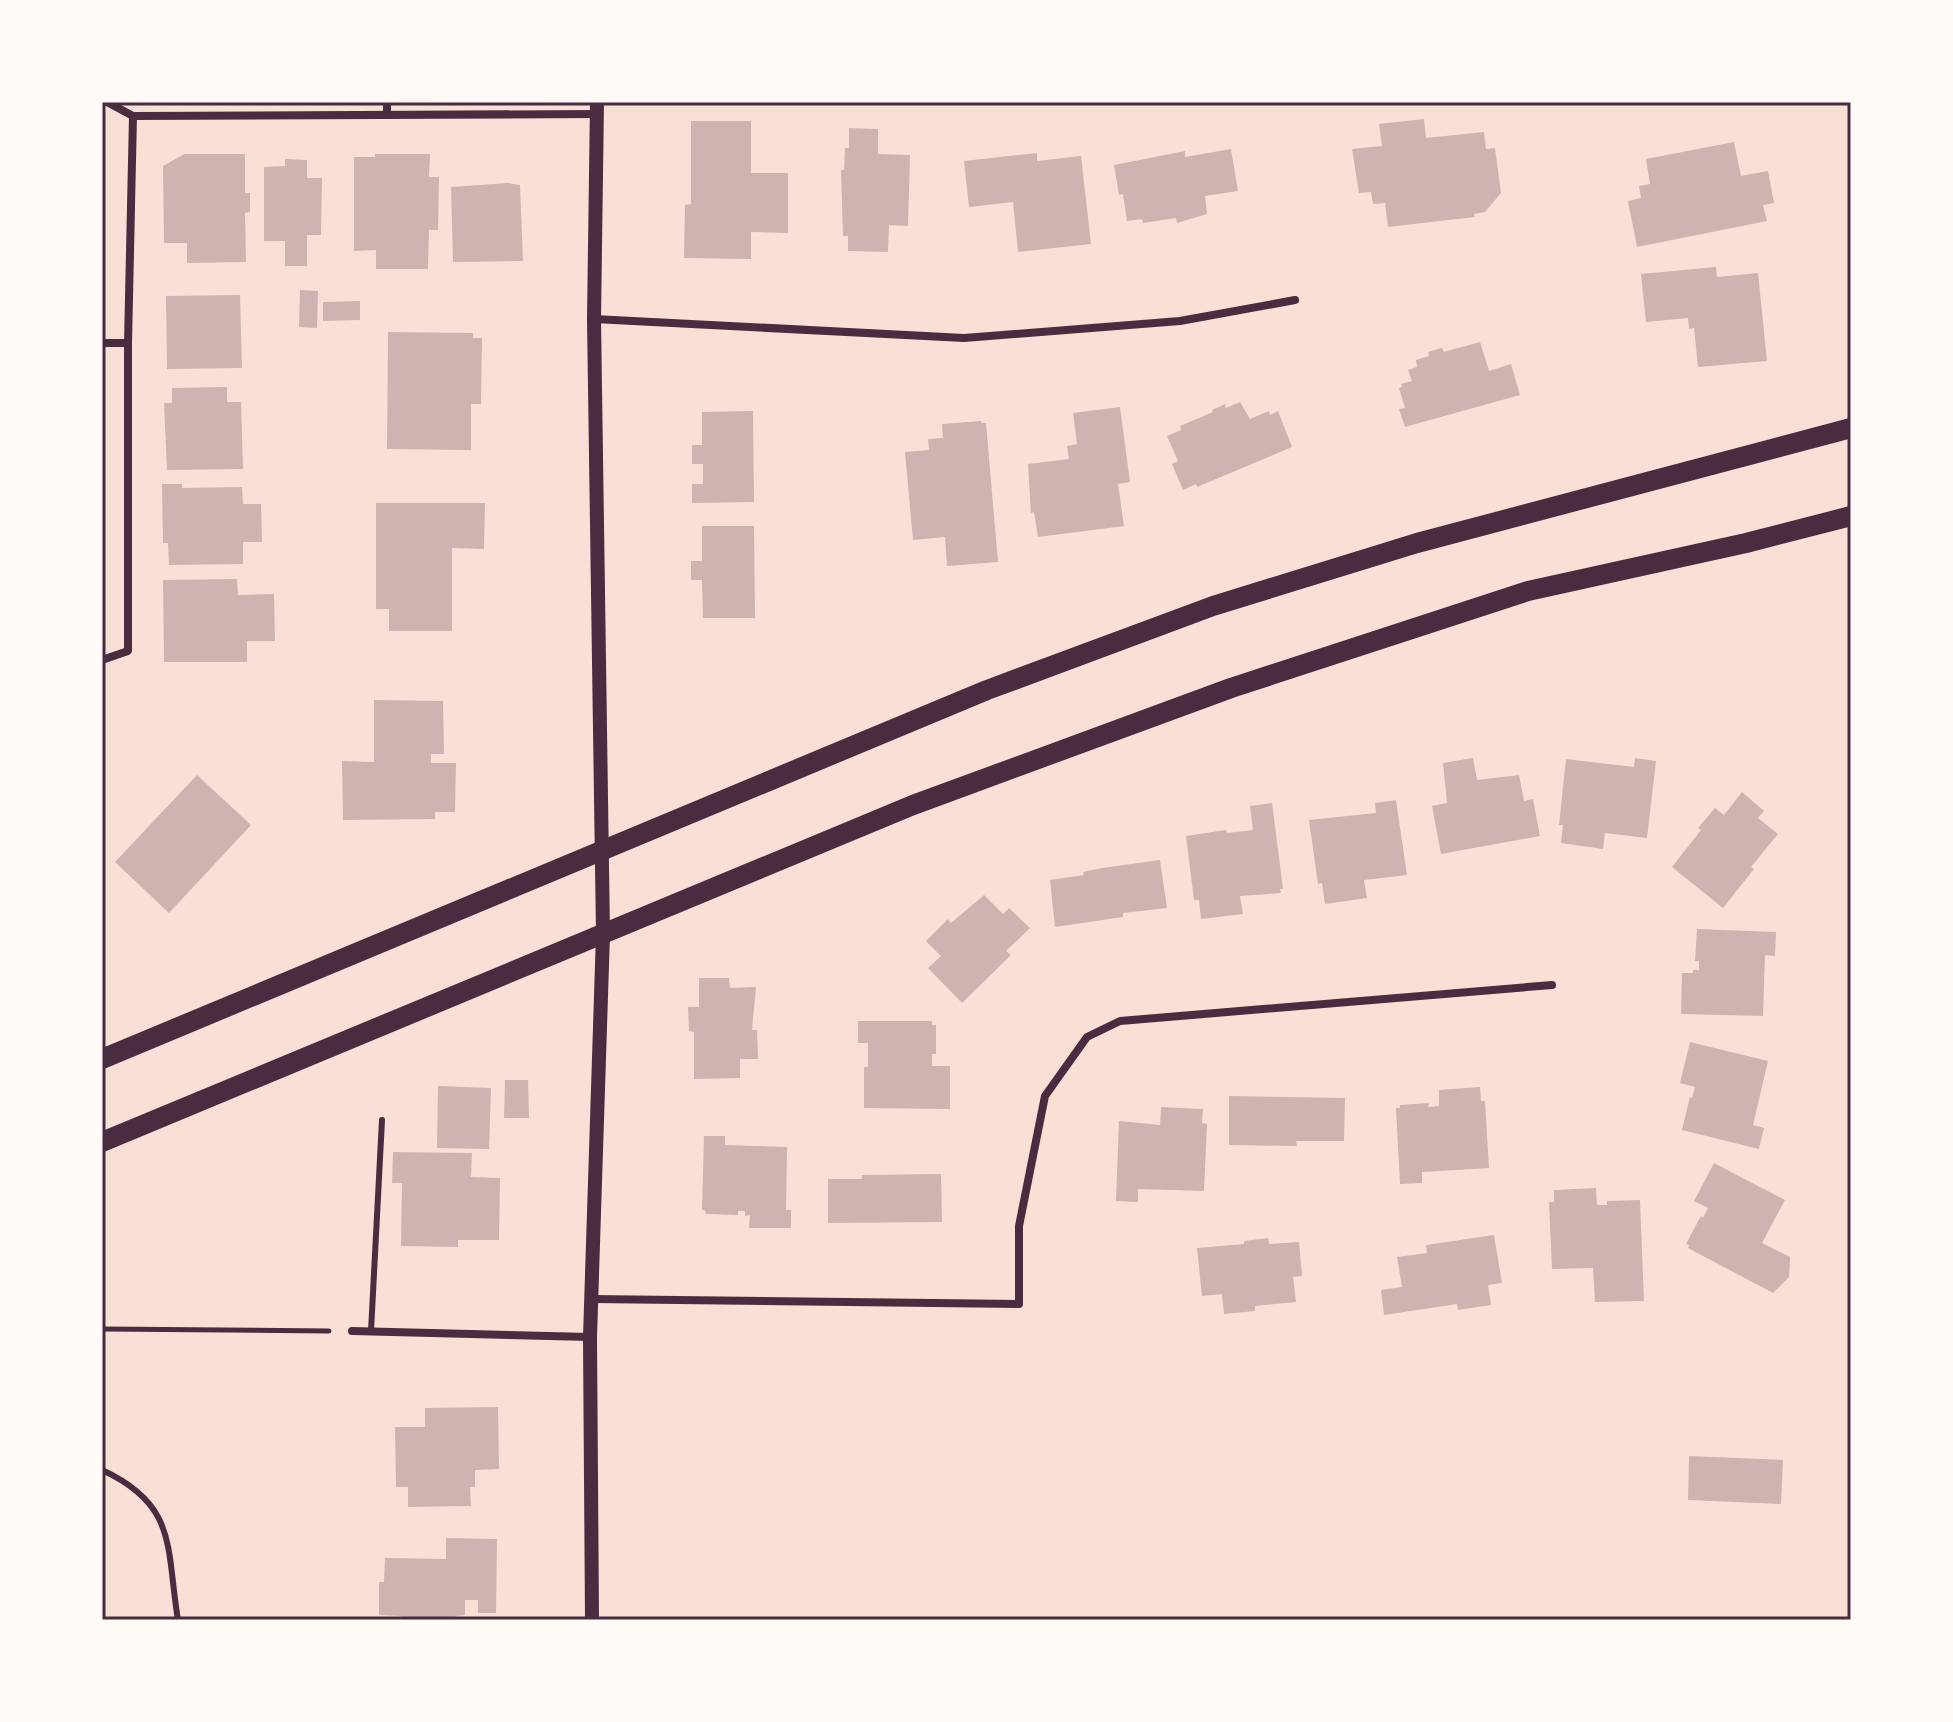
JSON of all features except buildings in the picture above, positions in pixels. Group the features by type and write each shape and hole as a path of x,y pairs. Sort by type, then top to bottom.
{"main road":[{"path":"102,1059 987,690 1213,606 1417,543 1851,428"},
{"path":"102,1142 913,805 1231,688 1528,591 1746,543 1851,516"}],"street":[{"path":"107,102 133,116 597,108 594,319 603,934 590,1337 592,1620"},
{"path":"387,102 387,114"},
{"path":"102,660 128,651 128,343 133,116"},
{"path":"594,319 964,338 1180,321 1295,300"},
{"path":"102,343 128,343"},
{"path":"591,1299 1019,1304 1019,1226 1045,1096 1087,1037 1120,1021 1552,985"},
{"path":"352,1331 590,1337"}],"lane":[{"path":"371,1331 382,1120"},
{"path":"102,1470 143,1494 161,1517 178,1620"}],"path":[{"path":"102,1329 352,1331"}]}
